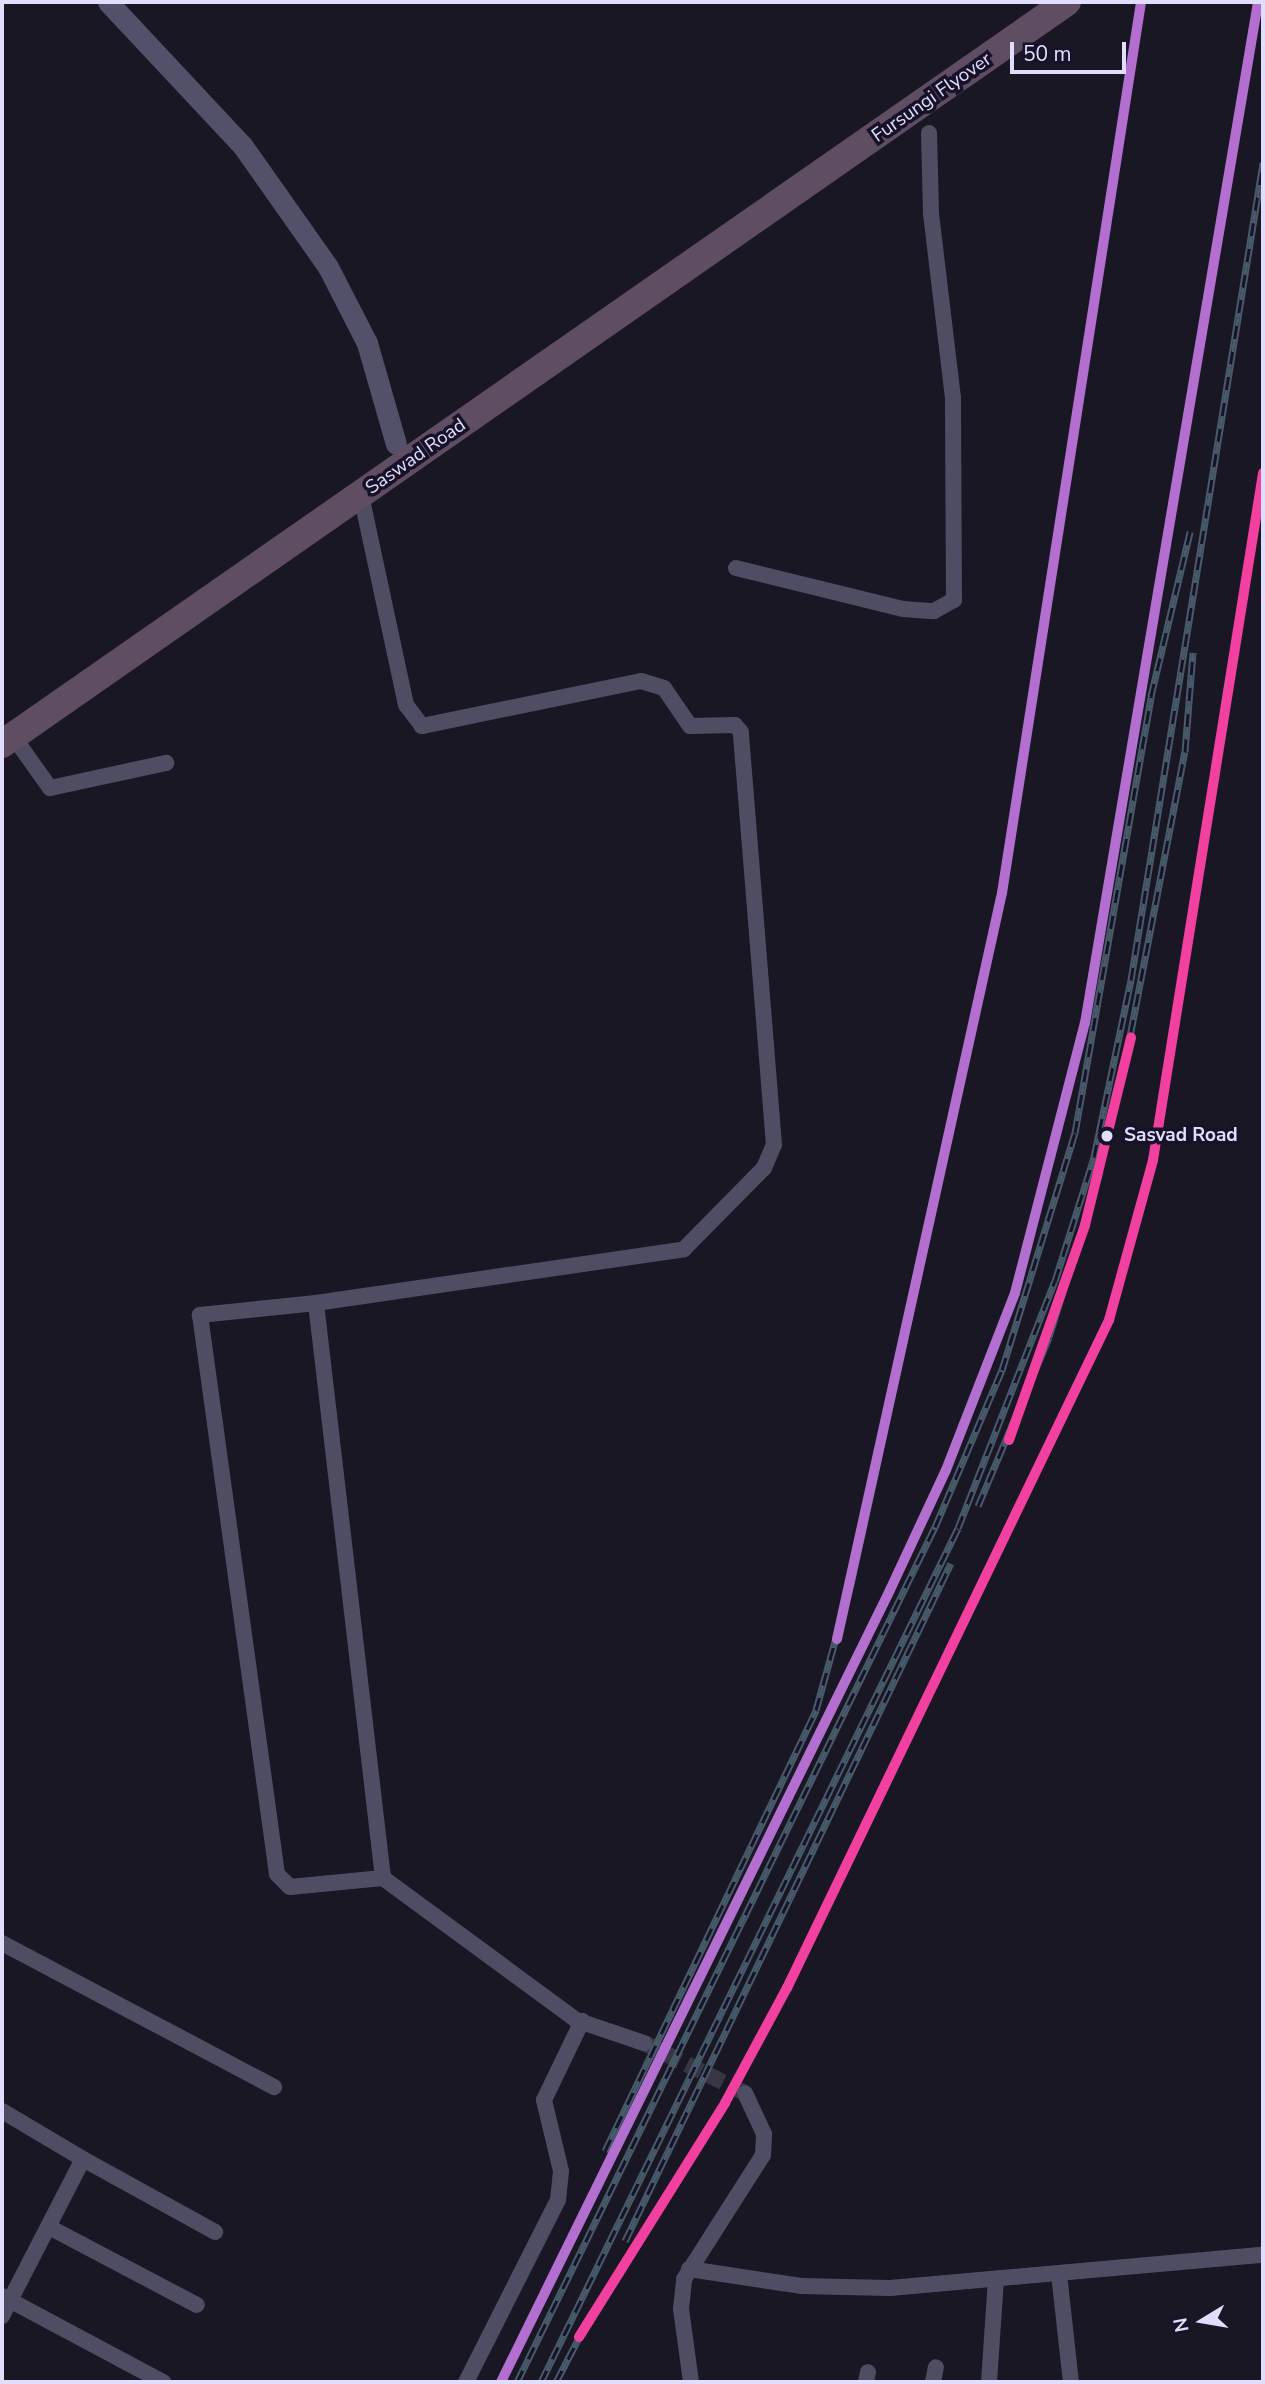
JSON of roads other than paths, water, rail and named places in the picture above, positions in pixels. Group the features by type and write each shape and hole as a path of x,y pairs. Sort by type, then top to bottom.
{"highway":[{"name":"Fursungi Flyover","path":"830,170 1067,2"},
{"name":"Saswad Road","path":"7,740 830,170"}],"street":[{"path":"108,2 242,145 328,267 367,343 396,444"},
{"path":"736,568 903,609 934,611 954,600 953,398 930,214 929,133"},
{"path":"361,495 406,705 422,726 651,682 664,688 690,726 735,725 741,732 774,1145 764,1168 684,1249 316,1303 200,1315 277,1874 290,1887 383,1878 582,2021 644,2042"},
{"path":"7,740 50,788 166,763"},
{"path":"316,1303 383,1878"},
{"path":"2,1943 274,2087"},
{"path":"466,2382 558,2200 561,2171 544,2100 582,2021"},
{"path":"691,2382 681,2309 689,2269 763,2155 764,2134 745,2093"},
{"path":"2,2111 215,2232"},
{"path":"2,2316 6,2298 49,2227 83,2159"},
{"path":"49,2227 197,2305"},
{"path":"689,2269 845,2289 996,2280 1263,2255"},
{"path":"1059,2274 1072,2382"},
{"path":"989,2382 996,2280"},
{"path":"6,2298 163,2382"}],"tunnel":[{"path":"644,2043 745,2093"}],"railway":[{"path":"605,2151 816,1710 851,1584 1002,893 1141,2"},
{"path":"501,2382 890,1590 946,1470 1015,1293 1085,1023 1258,2"},
{"path":"541,2382 958,1528 1055,1281 1094,1157 1131,980 1263,163"},
{"path":"579,2337 725,2103 787,1988 1109,1320 1153,1160 1263,473"},
{"path":"517,2382 935,1527 1002,1370 1075,1133 1151,696 1190,532"},
{"path":"1121,1083 1185,752 1193,652"},
{"path":"978,1506 1049,1337 1100,1171"},
{"path":"625,2241 951,1563"},
{"path":"556,2382 583,2330"}],"place":[{"name":"Sasvad Road","path":"1107,1136"}]}
